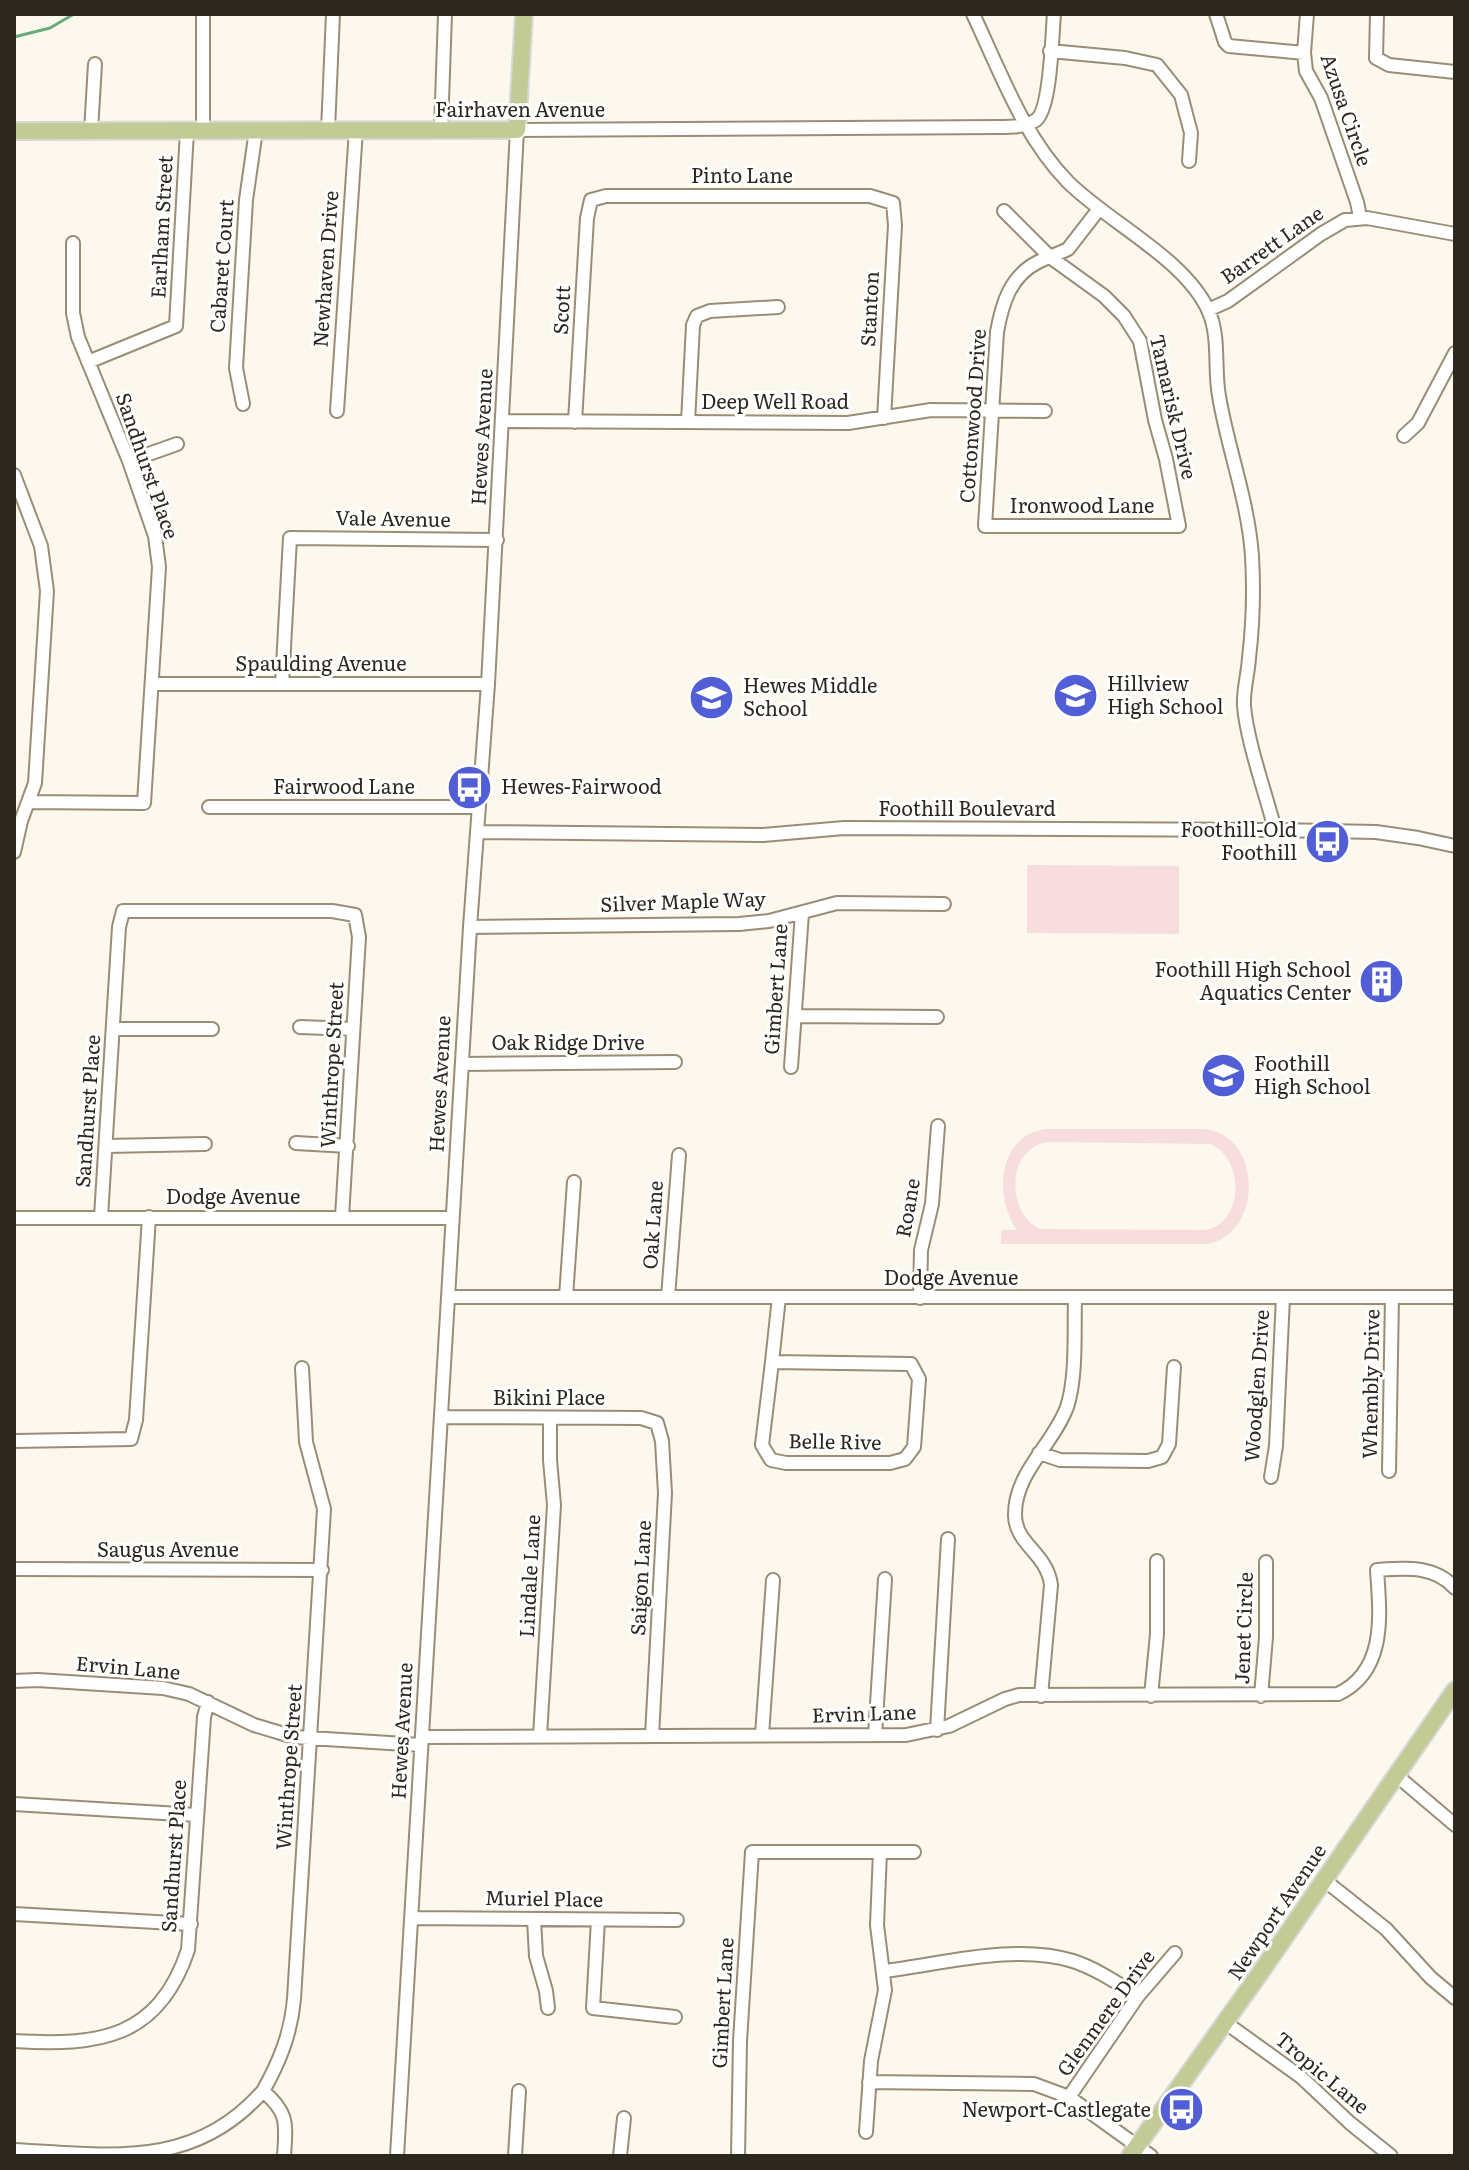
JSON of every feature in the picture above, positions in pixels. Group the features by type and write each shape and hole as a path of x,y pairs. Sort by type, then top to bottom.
{"main road":[{"name":"Hewes Avenue","path":"517,130 524,14"},
{"name":"Fairhaven Avenue","path":"14,131 517,130"},
{"name":"Newport Avenue","path":"1140,2152 1323,1879 1455,1690"}],"street":[{"path":"195,130 203,14"},
{"path":"328,130 333,14"},
{"path":"441,130 445,14"},
{"path":"973,14 1026,124 1044,152 1068,181 1099,209 1165,259 1192,287 1208,310 1215,340 1218,394 1245,503 1252,555 1253,611 1245,711 1275,830"},
{"path":"1026,124 1036,120 1044,106 1054,14"},
{"path":"1216,14 1229,46 1304,53"},
{"name":"Azusa Circle","path":"1307,14 1306,71 1321,98 1360,217"},
{"path":"1377,14 1376,58 1382,62 1455,72"},
{"path":"1050,51 1157,65 1181,95 1191,133 1189,161"},
{"path":"91,131 95,64"},
{"name":"Fairhaven Avenue","path":"517,130 984,127 1026,124"},
{"name":"Earlham Street","path":"88,362 176,326 195,130"},
{"name":"Cabaret Court","path":"243,404 236,368 246,200 256,130"},
{"name":"Newhaven Drive","path":"337,411 356,130"},
{"name":"Hewes Avenue","path":"397,2156 470,927 497,540 517,130"},
{"name":"Pinto Lane","path":"591,200 606,196 870,196 893,203"},
{"name":"Scott","path":"575,422 587,218 591,200"},
{"name":"Stanton","path":"884,418 895,225 893,203"},
{"name":"Cottonwood Drive","path":"985,526 997,332 1002,307 1011,286 1022,273 1068,249 1099,209"},
{"name":"Tamarisk Drive","path":"1004,211 1050,257 1104,296 1124,316 1140,341 1179,526"},
{"path":"1360,217 1454,230"},
{"name":"Barrett Lane","path":"1208,310 1228,301 1333,227 1360,217"},
{"name":"Sandhurst Place","path":"28,802 144,803 159,567 155,536 129,461 78,337 73,313 73,243"},
{"path":"688,422 693,325 697,316 710,311 778,307"},
{"path":"1404,436 1418,423 1455,353"},
{"name":"Deep Well Road","path":"503,421 848,423 931,410 1045,411"},
{"path":"129,461 177,444"},
{"path":"14,475 41,546 46,568 35,783 14,852"},
{"name":"Ironwood Lane","path":"985,526 1179,526"},
{"name":"Vale Avenue","path":"282,684 290,538 497,540"},
{"name":"Spaulding Avenue","path":"153,684 488,684"},
{"name":"Fairwood Lane","path":"209,807 479,807"},
{"name":"Foothill Boulevard","path":"478,832 763,835 844,828 1275,830 1376,832 1455,846"},
{"name":"Silver Maple Way","path":"470,927 739,924 769,921 837,903 944,904"},
{"name":"Sandhurst Place","path":"101,1217 119,927 123,911 332,911 355,915"},
{"name":"Gimbert Lane","path":"791,1067 802,913"},
{"name":"Winthrope Street","path":"342,1217 359,937 355,915"},
{"path":"795,1016 937,1017"},
{"path":"300,1027 353,1029"},
{"path":"113,1029 212,1029"},
{"name":"Oak Ridge Drive","path":"462,1064 675,1062"},
{"name":"Roane","path":"920,1298 921,1250 932,1204 938,1126"},
{"path":"296,1143 348,1146"},
{"path":"106,1146 205,1144"},
{"name":"Oak Lane","path":"668,1297 679,1155"},
{"path":"566,1297 574,1182"},
{"path":"14,1441 131,1439 136,1420 149,1217"},
{"name":"Dodge Avenue","path":"14,1218 452,1218"},
{"name":"Dodge Avenue","path":"448,1297 1455,1297"},
{"name":"Belle Rive","path":"772,1362 911,1364 919,1379 914,1447 905,1459 890,1463 786,1463 771,1460 762,1445 779,1297"},
{"name":"Woodglen Drive","path":"1271,1477 1276,1446 1283,1297"},
{"name":"Whembly Drive","path":"1389,1471 1392,1297"},
{"path":"1041,1696 1051,1585 1044,1561 1025,1542 1017,1529 1015,1516 1021,1486 1061,1421 1068,1402 1075,1298"},
{"path":"1039,1453 1060,1460 1148,1461 1162,1457 1169,1444 1174,1367"},
{"name":"Winthrope Street","path":"14,2150 153,2155 196,2142 226,2127 249,2108 263,2091 283,2051 292,2025 324,1509 306,1442 302,1368"},
{"name":"Bikini Place","path":"441,1417 641,1418 657,1423"},
{"name":"Lindale Lane","path":"540,1736 554,1505 550,1419"},
{"name":"Saigon Lane","path":"652,1736 665,1493 662,1441 657,1423"},
{"path":"937,1730 948,1539"},
{"path":"1151,1696 1157,1634 1157,1561"},
{"name":"Jenet Circle","path":"1261,1696 1266,1637 1266,1562"},
{"name":"Ervin Lane","path":"14,1681 163,1688 189,1694 264,1729 311,1739 421,1741 540,1736 906,1735 937,1730 1019,1695 1338,1694 1347,1690 1362,1674 1377,1642 1381,1629 1377,1570 1409,1568 1429,1571 1445,1577 1455,1588"},
{"name":"Saugus Avenue","path":"14,1569 322,1570"},
{"path":"875,1735 885,1579"},
{"path":"762,1735 773,1580"},
{"name":"Sandhurst Place","path":"14,2041 56,2044 88,2042 112,2036 160,2005 178,1978 188,1950 191,1924 196,1815 208,1702"},
{"path":"1396,1775 1455,1825"},
{"path":"14,1804 196,1815"},
{"name":"Gimbert Lane","path":"738,2156 741,2027 752,1852 880,1852"},
{"path":"866,2132 873,2046 884,2004 884,1971 877,1925 880,1852 914,1852"},
{"path":"1323,1879 1386,1929 1431,1978 1455,1998"},
{"path":"14,1914 191,1924"},
{"name":"Muriel Place","path":"411,1918 677,1920"},
{"path":"534,1919 536,1956 548,2008"},
{"path":"598,1920 593,2008 675,2017"},
{"name":"Glenmere Drive","path":"1069,2097 1138,1996 1175,1953"},
{"path":"884,1971 978,1956 1044,1956 1071,1960 1098,1970 1138,1996"},
{"name":"Tropic Lane","path":"1226,2023 1301,2077 1391,2156"},
{"path":"869,2082 1022,2082 1051,2088 1069,2097 1140,2152"},
{"path":"263,2091 283,2112 286,2124 284,2156"},
{"path":"515,2156 519,2091"},
{"path":"620,2156 624,2118"}],"shaded area":[{"path":"1027,865 1179,866 1179,934 1027,933"},
{"path":"1046,1129 1202,1129 1222,1134 1236,1147 1245,1164 1249,1183 1247,1203 1240,1221 1227,1236 1208,1244 1001,1244 1001,1230 1017,1230 1005,1201 1004,1169 1009,1155 1030,1134","holes":["1047,1142 1211,1144 1230,1162 1236,1189 1228,1215 1206,1230 1040,1229 1029,1221 1016,1196 1015,1182 1024,1156 1034,1147"]}],"waterway":[{"path":"14,37 50,28 74,14"}],"place":[{"name":"Hillview High School","path":"1076,695"},
{"name":"Hewes Middle School","path":"712,697"},
{"name":"Hewes-Fairwood","path":"470,787"},
{"name":"Foothill-Old Foothill","path":"1328,842"},
{"name":"Foothill High School Aquatics Center","path":"1382,982"},
{"name":"Foothill High School","path":"1223,1075"},
{"name":"Newport-Castlegate","path":"1182,2110"}]}
